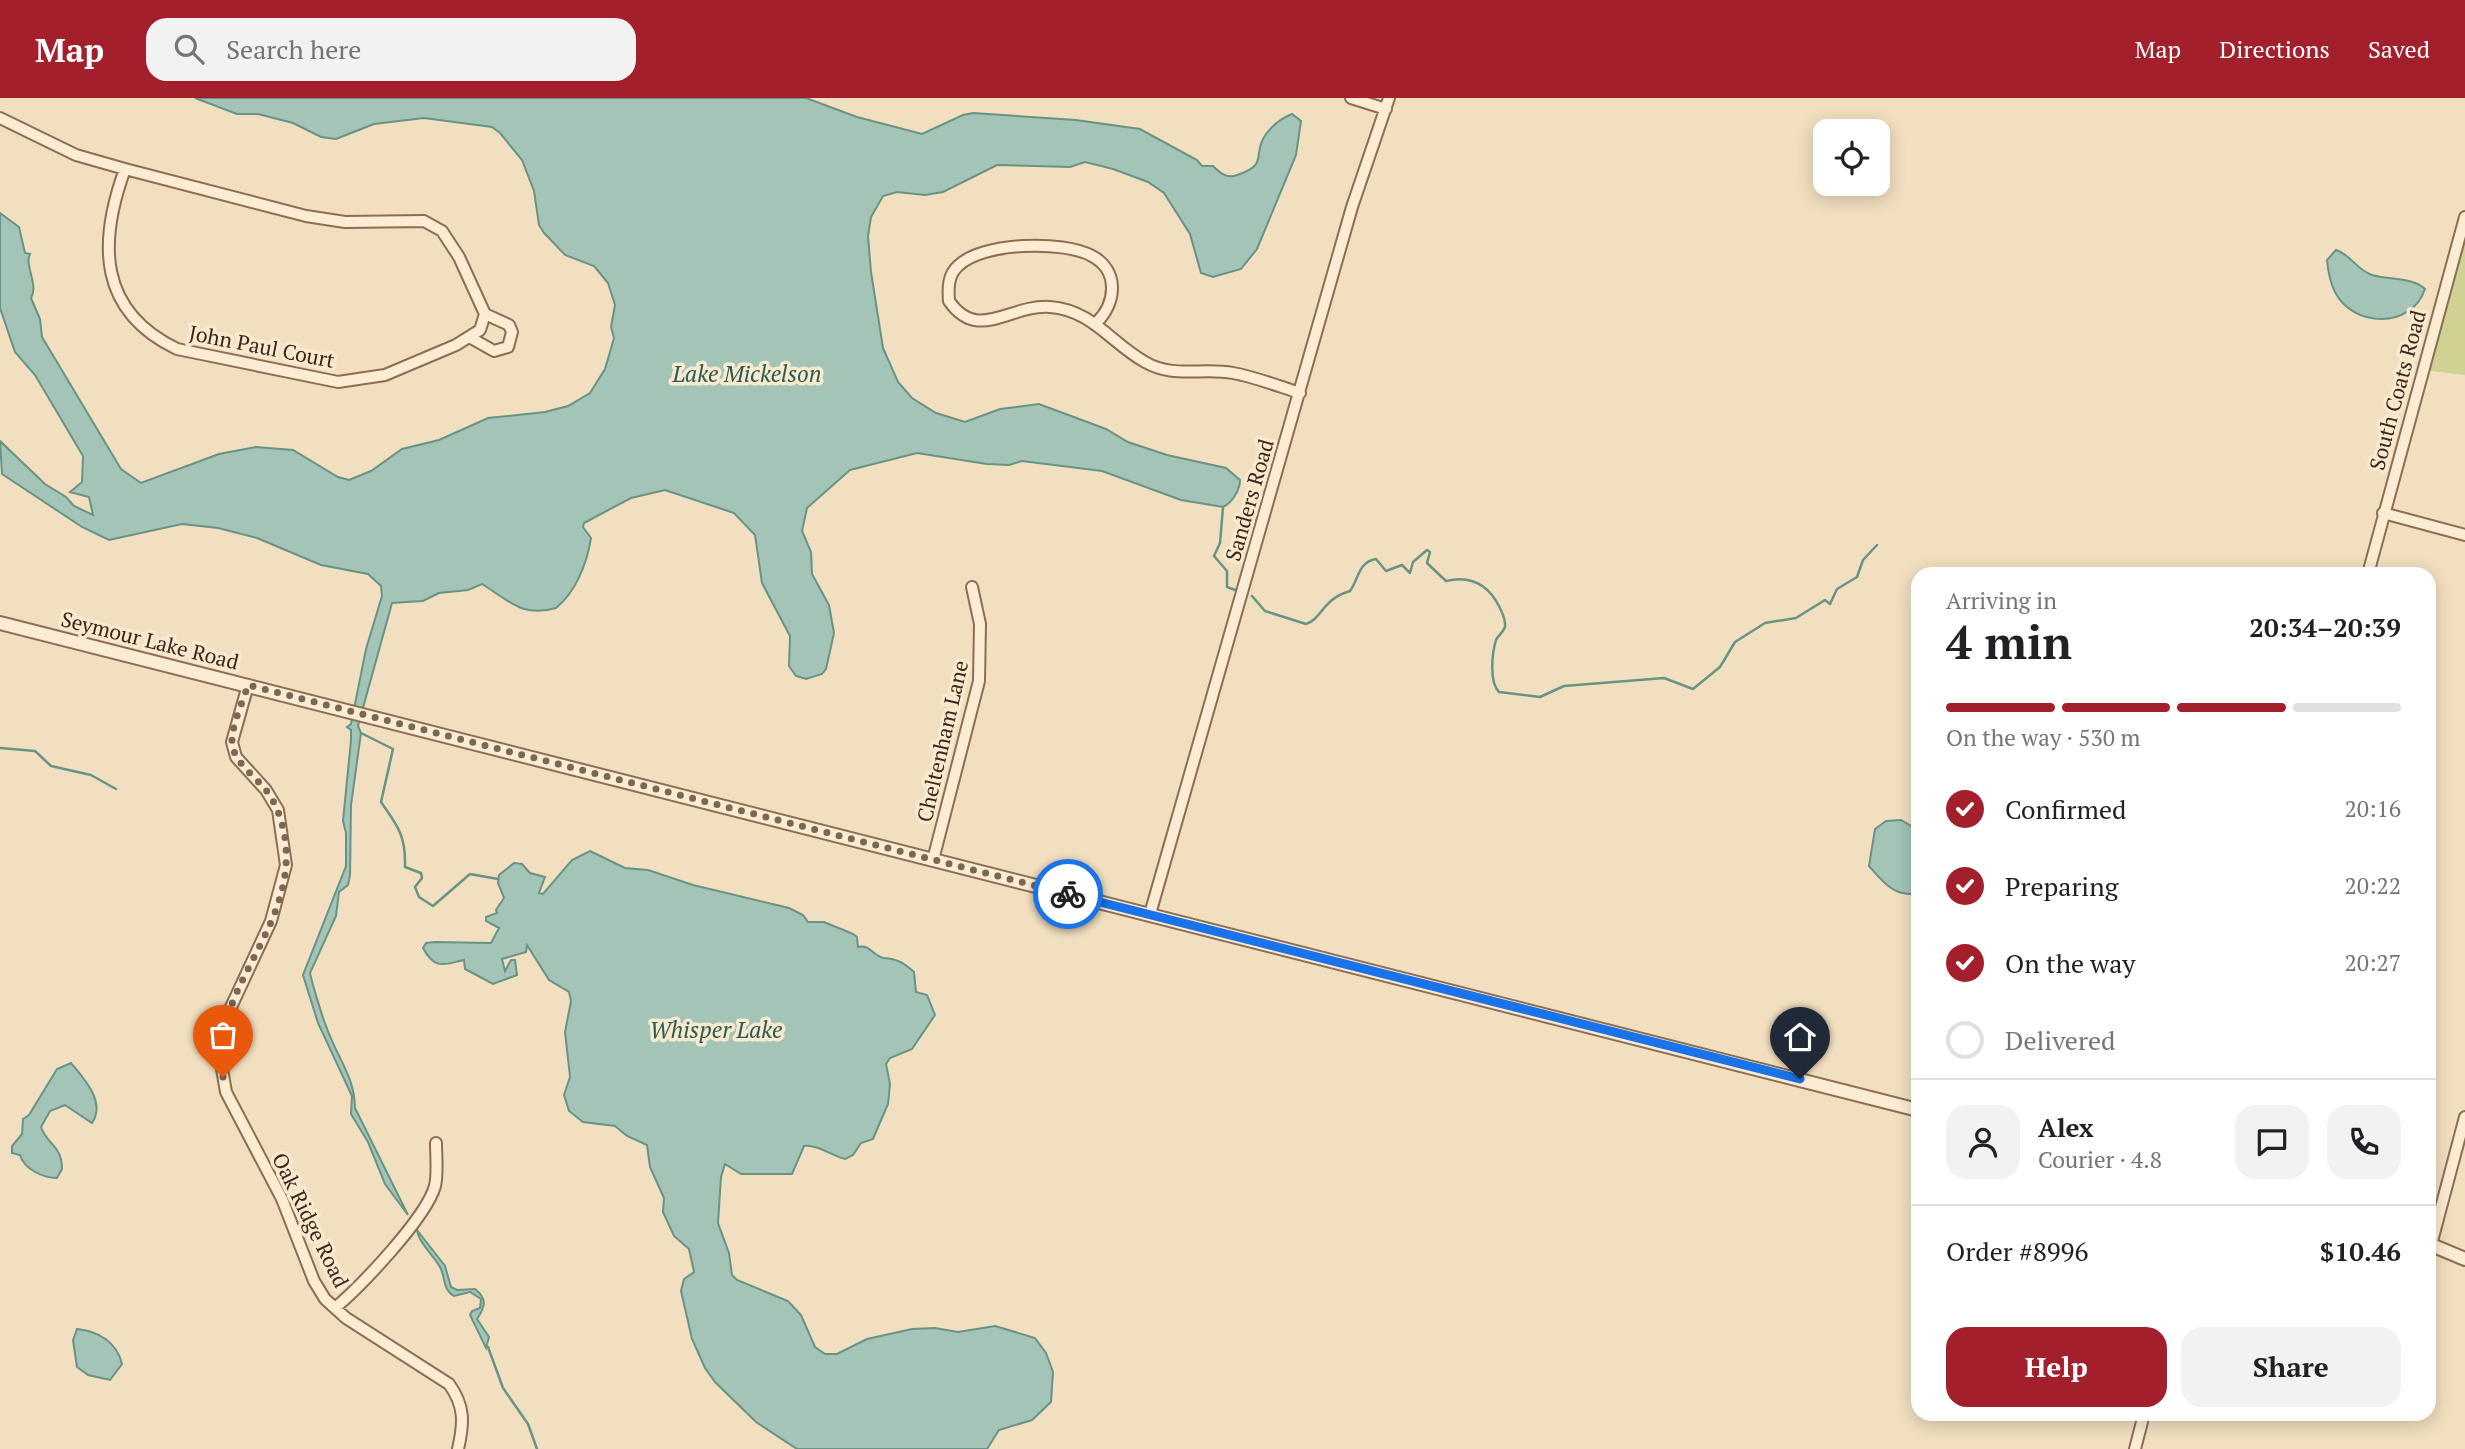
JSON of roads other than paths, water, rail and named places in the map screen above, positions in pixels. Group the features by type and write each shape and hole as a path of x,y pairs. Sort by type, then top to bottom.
{"street":[{"path":"1351,98 1388,103"},
{"name":"Sanders Road","path":"1150,914 1352,207 1388,103"},
{"path":"0,118 76,155 306,216 345,222 424,220 442,231 450,241 485,314 509,325 512,332 508,347 494,351 471,338 480,330 485,314"},
{"name":"John Paul Court","path":"125,169 110,215 107,258 113,284 124,308 157,339 177,349 338,382 385,375 471,338"},
{"name":"South Coats Road","path":"2370,567 2465,217"},
{"path":"1096,323 1110,305 1111,277 1107,267 1083,252 1026,246 1002,248 974,256 958,265 951,275 948,301 957,313 973,321 986,322 1015,312 1049,307 1066,310 1096,323 1131,354 1165,371 1190,374 1233,373 1300,393"},
{"path":"2383,513 2465,535"},
{"name":"Cheltenham Lane","path":"933,860 979,681 980,624 972,587"},
{"name":"Seymour Lake Road","path":"0,622 1911,1108"},
{"name":"Oak Ridge Road","path":"248,685 232,742 236,757 266,790 278,810 286,865 271,921 225,1020 221,1063 226,1092 282,1199 314,1281 346,1318 449,1384 460,1399 463,1411 458,1449"},
{"path":"2436,1222 2465,1117"},
{"path":"335,1308 354,1292 425,1209 435,1186 436,1143"},
{"path":"2436,1247 2465,1259"},
{"path":"2135,1449 2142,1421"}],"water":[{"name":"Lake Mickelson","path":"195,98 806,98 857,117 922,134 973,113 1076,120 1140,129 1197,160 1202,166 1213,166 1227,176 1247,171 1257,163 1262,141 1278,122 1292,114 1301,121 1296,155 1257,249 1241,269 1213,277 1201,273 1190,234 1164,193 1148,182 1085,162 1070,167 997,165 943,192 925,195 897,192 883,196 871,217 868,236 871,272 883,348 898,382 912,398 936,413 965,422 1000,409 1039,404 1106,429 1128,442 1167,455 1226,468 1240,480 1235,496 1223,507 1181,500 1102,471 1022,461 1009,465 987,464 917,453 850,470 807,508 802,531 811,552 812,574 829,605 834,633 826,669 822,674 806,679 796,676 789,666 790,636 762,583 755,535 734,513 665,490 631,498 584,523 583,527 591,538 587,557 575,585 556,608 534,611 524,609 482,584 468,590 439,593 423,601 392,603 358,726 361,733 351,805 348,885 339,892 336,916 310,973 328,1030 350,1080 355,1108 408,1215 385,1184 368,1142 351,1114 352,1096 318,1023 303,975 346,866 346,833 343,821 351,740 351,730 347,727 351,724 366,649 382,596 381,586 368,574 321,565 257,538 218,528 182,524 109,540 82,527 2,474 0,441 45,484 66,497 74,506 93,515 89,497 70,492 82,482 83,456 35,375 15,352 0,308 0,213 19,227 25,253 30,254 33,287 31,298 40,319 42,337 121,469 141,483 219,454 256,447 293,450 338,477 349,480 371,471 402,449 439,440 488,418 545,412 568,406 590,393 605,369 614,338 611,327 615,305 608,283 594,266 565,255 544,233 539,225 534,191 522,160 492,127 424,118 374,124 336,139 321,137 293,123 258,114 237,114"},
{"path":"2336,250 2372,275 2414,282 2425,289 2418,302 2396,317 2382,319 2355,312 2344,304 2335,292 2331,280 2327,260"},
{"path":"1901,820 1911,826 1911,894 1896,891 1869,866 1875,829 1886,821"},
{"name":"Whisper Lake","path":"590,851 625,868 648,870 693,885 789,908 803,915 808,922 824,922 853,934 857,937 858,947 866,947 880,957 900,962 914,972 916,992 927,995 935,1015 912,1049 890,1058 886,1064 890,1084 888,1104 873,1139 861,1143 853,1155 845,1159 804,1146 792,1174 741,1174 725,1164 721,1177 718,1223 729,1253 732,1275 737,1280 788,1301 801,1315 815,1347 825,1354 837,1354 867,1339 912,1329 935,1328 958,1332 995,1326 1035,1338 1046,1353 1053,1372 1051,1402 1032,1420 999,1430 987,1449 797,1449 756,1422 715,1382 705,1368 692,1339 681,1291 684,1279 694,1272 689,1249 674,1236 663,1212 664,1198 650,1167 647,1145 627,1136 615,1126 583,1122 569,1111 564,1095 570,1077 565,1032 571,1001 569,992 549,980 527,945 526,952 502,959 505,971 511,960 515,960 517,975 493,984 465,969 464,960 436,963 423,948 426,943 435,942 491,943 499,928 486,921 486,917 497,913 496,910 504,898 498,883 499,875 514,863 522,864 530,873 545,877 539,893 543,894 572,860"},
{"path":"71,1063 92,1091 97,1107 96,1115 92,1123 65,1105 50,1111 41,1127 60,1155 62,1169 57,1178 52,1178 30,1168 20,1155 12,1153 12,1146 22,1134 23,1119 29,1115 57,1069"},
{"path":"417,1230 445,1266 451,1287 457,1290 475,1289 482,1296 483,1307 477,1319 489,1337 486,1348 470,1315 472,1311 480,1308 481,1299 470,1292 454,1296 450,1293 440,1267 423,1244"},
{"path":"77,1329 99,1335 116,1350 122,1364 110,1380 88,1375 77,1367 73,1340"}],"waterway":[{"path":"1223,507 1220,543 1214,556 1227,571 1227,587 1238,591"},
{"path":"1252,596 1265,611 1306,624 1316,618 1334,599 1350,591 1362,567 1370,561 1376,559 1386,571 1402,565 1410,573 1413,562 1427,550 1430,552 1427,563 1446,581 1463,579 1478,583 1490,592 1499,606 1505,627 1496,640 1492,667 1499,692 1540,697 1564,686 1664,678 1693,689 1720,667 1735,642 1765,623 1796,618 1825,600 1830,604 1837,589 1857,577 1863,560 1877,545"},
{"path":"361,733 393,749 381,802 400,832 405,867 421,873 422,878 415,887 419,897 433,906 470,874 498,879"},
{"path":"0,748 35,751 51,766 91,775 116,789"},
{"path":"488,1347 503,1388 528,1424 537,1449"}]}
